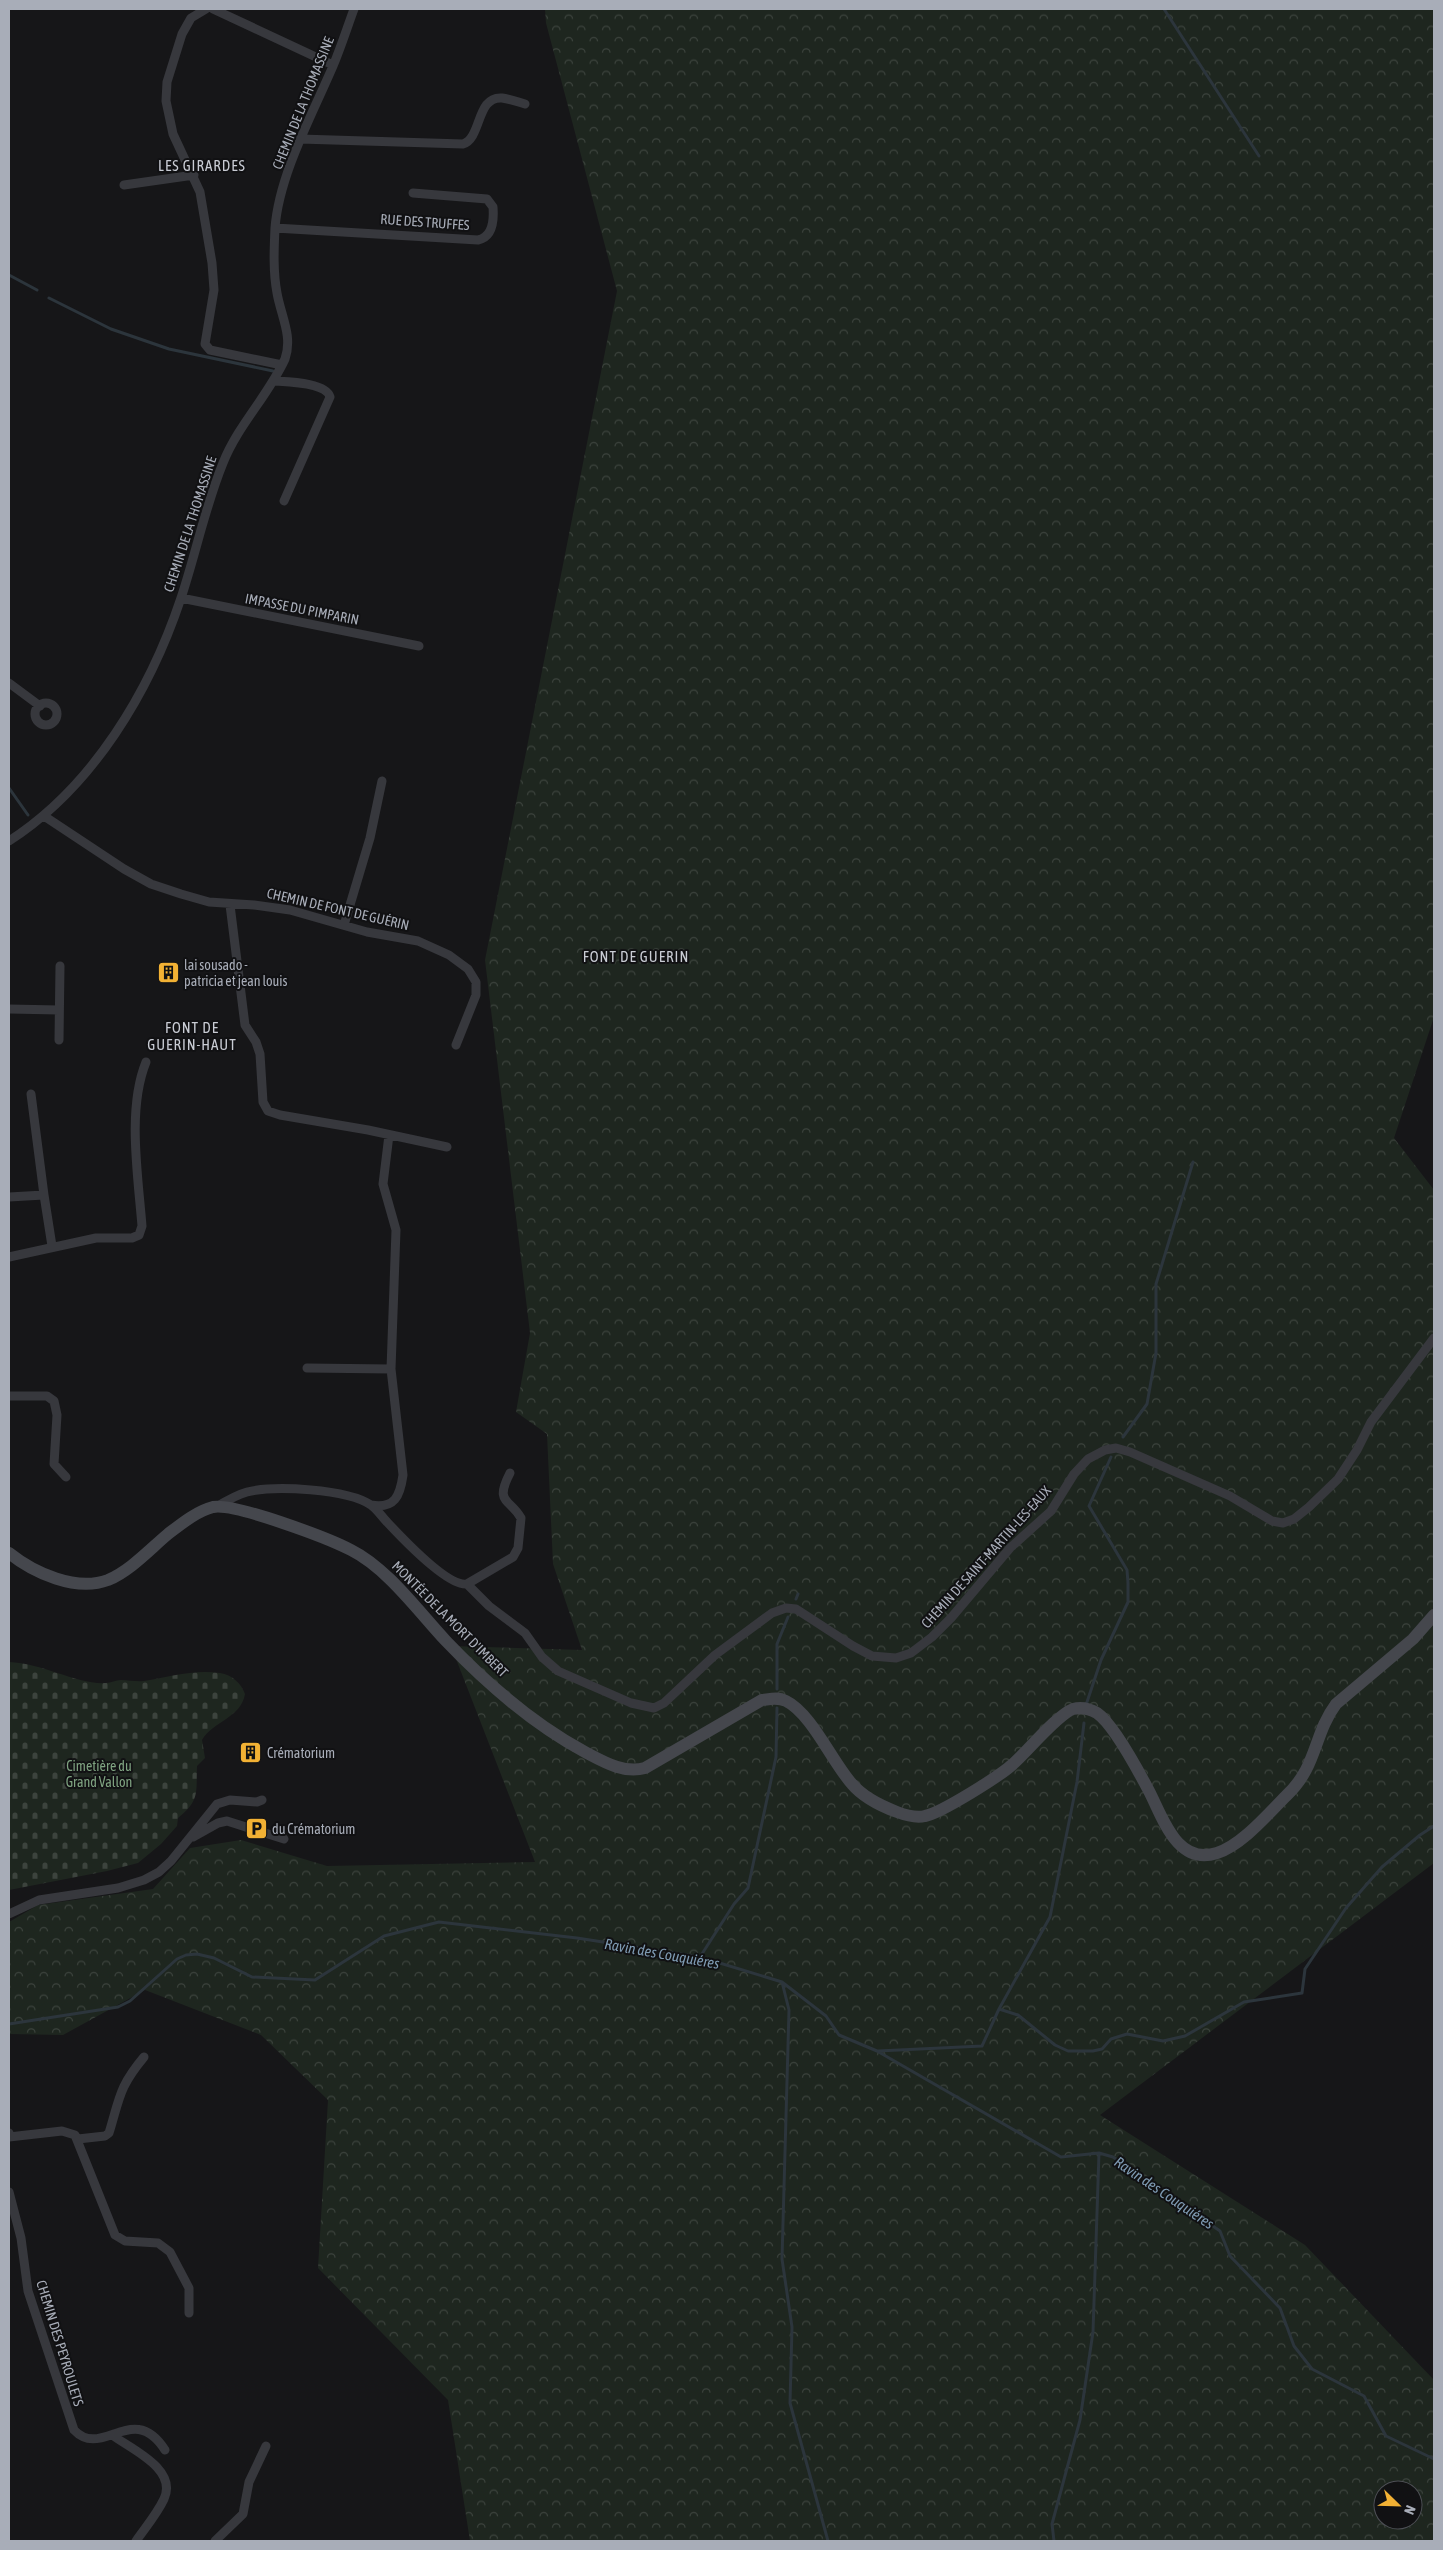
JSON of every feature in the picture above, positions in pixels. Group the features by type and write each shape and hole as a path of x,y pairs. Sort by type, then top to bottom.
{"street":[{"path":"206,9 197,12 188,21 170,69 166,89 169,122 194,176 203,206 214,290 206,346 210,350 282,366"},
{"path":"213,9 333,65"},
{"name":"CHEMIN DE LA THOMASSINE","path":"9,841 44,816 94,761 122,722 145,681 181,598 211,495 223,463 240,430 282,366 288,341 276,283 275,228 284,187 300,140 333,65 354,9"},
{"path":"300,140 463,144 470,140 484,109 490,102 501,98 525,104"},
{"path":"124,185 194,176"},
{"name":"RUE DES TRUFFES","path":"275,228 478,240 486,238 489,233 493,207 486,199 413,192"},
{"path":"273,380 317,386 326,390 330,397 284,501"},
{"name":"IMPASSE DU PIMPARIN","path":"181,598 419,646"},
{"path":"9,683 40,706"},
{"path":"344,926 370,838 382,781"},
{"name":"CHEMIN DE FONT DE GUÉRIN","path":"44,816 124,869 151,884 209,902 290,910 344,926 430,946 449,955 473,974 476,982 476,995 456,1045"},
{"path":"230,905 245,1024 260,1050 262,1102 266,1108 280,1115 447,1147"},
{"path":"58,1040 60,966"},
{"path":"9,1009 59,1010"},
{"path":"9,1257 52,1246 102,1237 132,1238 139,1235 142,1226 137,1156 137,1093 146,1062"},
{"path":"31,1094 52,1246"},
{"path":"371,1506 388,1506 402,1488 403,1464 396,1422 392,1369 396,1230 383,1184 389,1135"},
{"path":"9,1197 44,1195"},
{"name":"CHEMIN DE SAINT-MARTIN-LES-EAUX","path":"216,1507 249,1491 307,1490 346,1496 371,1506 451,1581 460,1585 467,1584 489,1606 525,1633 542,1657 558,1670 631,1703 647,1707 664,1703 715,1655 772,1613 786,1608 800,1612 862,1652 879,1658 896,1658 911,1653 952,1618 1010,1548 1051,1511 1074,1474 1088,1459 1105,1450 1116,1448 1130,1452 1230,1496 1272,1521 1283,1523 1294,1519 1309,1507 1346,1469 1371,1422 1434,1338"},
{"path":"307,1368 392,1369"},
{"path":"9,1396 47,1396 54,1401 57,1415 54,1462 56,1468 66,1477"},
{"path":"467,1584 513,1557 518,1548 521,1518 504,1497 506,1482 510,1473"},
{"path":"9,1553 25,1564 66,1581 82,1584 100,1582 117,1576 195,1516 216,1507"},
{"name":"MONTÉE DE LA MORT D'IMBERT","path":"216,1507 236,1510 313,1533 361,1555 376,1566 460,1656 525,1713 579,1749 620,1768 633,1770 651,1765 762,1700 776,1698 795,1707 853,1785 884,1807 899,1813 924,1817 941,1810 1012,1766 1067,1712 1080,1708 1088,1709 1095,1712 1107,1723 1148,1790 1172,1837 1180,1845 1202,1855 1215,1854 1230,1846 1252,1830 1293,1790 1306,1774 1328,1714 1336,1704 1414,1639 1434,1615"},
{"path":"9,1914 39,1900 118,1888 144,1880 164,1868 220,1802 230,1800 257,1802 262,1800"},
{"path":"190,1839 218,1823 227,1821 284,1839"},
{"path":"78,2139 105,2136 109,2133 119,2093 144,2057"},
{"path":"9,2133 9,2138 62,2131 72,2133 78,2139 115,2235 125,2241 158,2243 170,2252 189,2288 189,2313"},
{"name":"CHEMIN DES PEYROULETS","path":"9,2192 21,2238 28,2291 71,2426 77,2434 84,2438 95,2439 129,2430 144,2430 158,2440 165,2450"},
{"path":"112,2435 152,2462 161,2471 166,2481 164,2499 136,2541"},
{"path":"215,2541 243,2514 249,2482 266,2446"}],"green space":[{"path":"545,9 1434,9 1434,1017 1394,1138 1434,1190 1434,1863 1100,2115 1305,2245 1434,2380 1434,2541 470,2541 448,2400 318,2268 328,2100 261,2035 145,1990 63,2035 9,2034 9,1922 38,1905 153,1889 190,1848 241,1840 327,1866 535,1862 451,1646 582,1650 553,1564 547,1434 516,1412 530,1333 485,960 617,291 546,23"},
{"name":"Cimetière du Grand Vallon","path":"9,1662 34,1666 95,1683 121,1680 144,1681 182,1674 210,1672 228,1676 236,1680 241,1686 245,1694 238,1709 213,1728 202,1740 205,1758 197,1766 196,1790 193,1801 178,1818 177,1826 161,1844 138,1863 9,1890"}],"waterway":[{"path":"1164,9 1259,156"},
{"path":"9,275 37,290"},
{"path":"49,298 111,329 169,349 273,371"},
{"path":"9,788 28,815"},
{"path":"1123,1437 1147,1404 1156,1353 1156,1284 1193,1162"},
{"path":"1086,1705 1101,1660 1128,1602 1127,1570 1089,1506 1111,1457"},
{"path":"796,1599 798,1594"},
{"path":"777,1689 777,1644 788,1617"},
{"path":"700,1957 734,1904 748,1888 776,1757 777,1708"},
{"path":"999,2009 1050,1917 1077,1782 1084,1723"},
{"path":"878,2051 982,2046 999,2009 1018,2015 1055,2045 1068,2051 1093,2051 1102,2049 1111,2039 1127,2034 1163,2041 1185,2036 1244,2002 1302,1993 1305,1969 1346,1908 1382,1867 1420,1835 1434,1826"},
{"name":"Ravin des Couquiéres","path":"9,2024 118,2007 130,2001 177,1959 186,1955 197,1954 214,1958 252,1977 315,1980 384,1936 439,1922 577,1938 700,1957 782,1982 826,2016 839,2035 877,2051 1061,2157 1099,2153 1113,2157 1220,2231 1230,2256 1280,2308 1294,2346 1312,2369 1364,2396 1386,2436 1434,2459"},
{"path":"782,1982 789,2010 782,2259 792,2327 790,2403 828,2541"},
{"path":"1054,2541 1052,2524 1080,2420 1093,2332 1099,2153"}],"place":[{"name":"lai sousado - patricia et jean louis","path":"168,973"},
{"name":"Crématorium","path":"251,1753"},
{"name":"du Crématorium","path":"256,1829"}],"district":[{"name":"LES GIRARDES","path":"202,166"},
{"name":"FONT DE GUERIN","path":"636,957"},
{"name":"FONT DE GUERIN-HAUT","path":"192,1036"}]}
